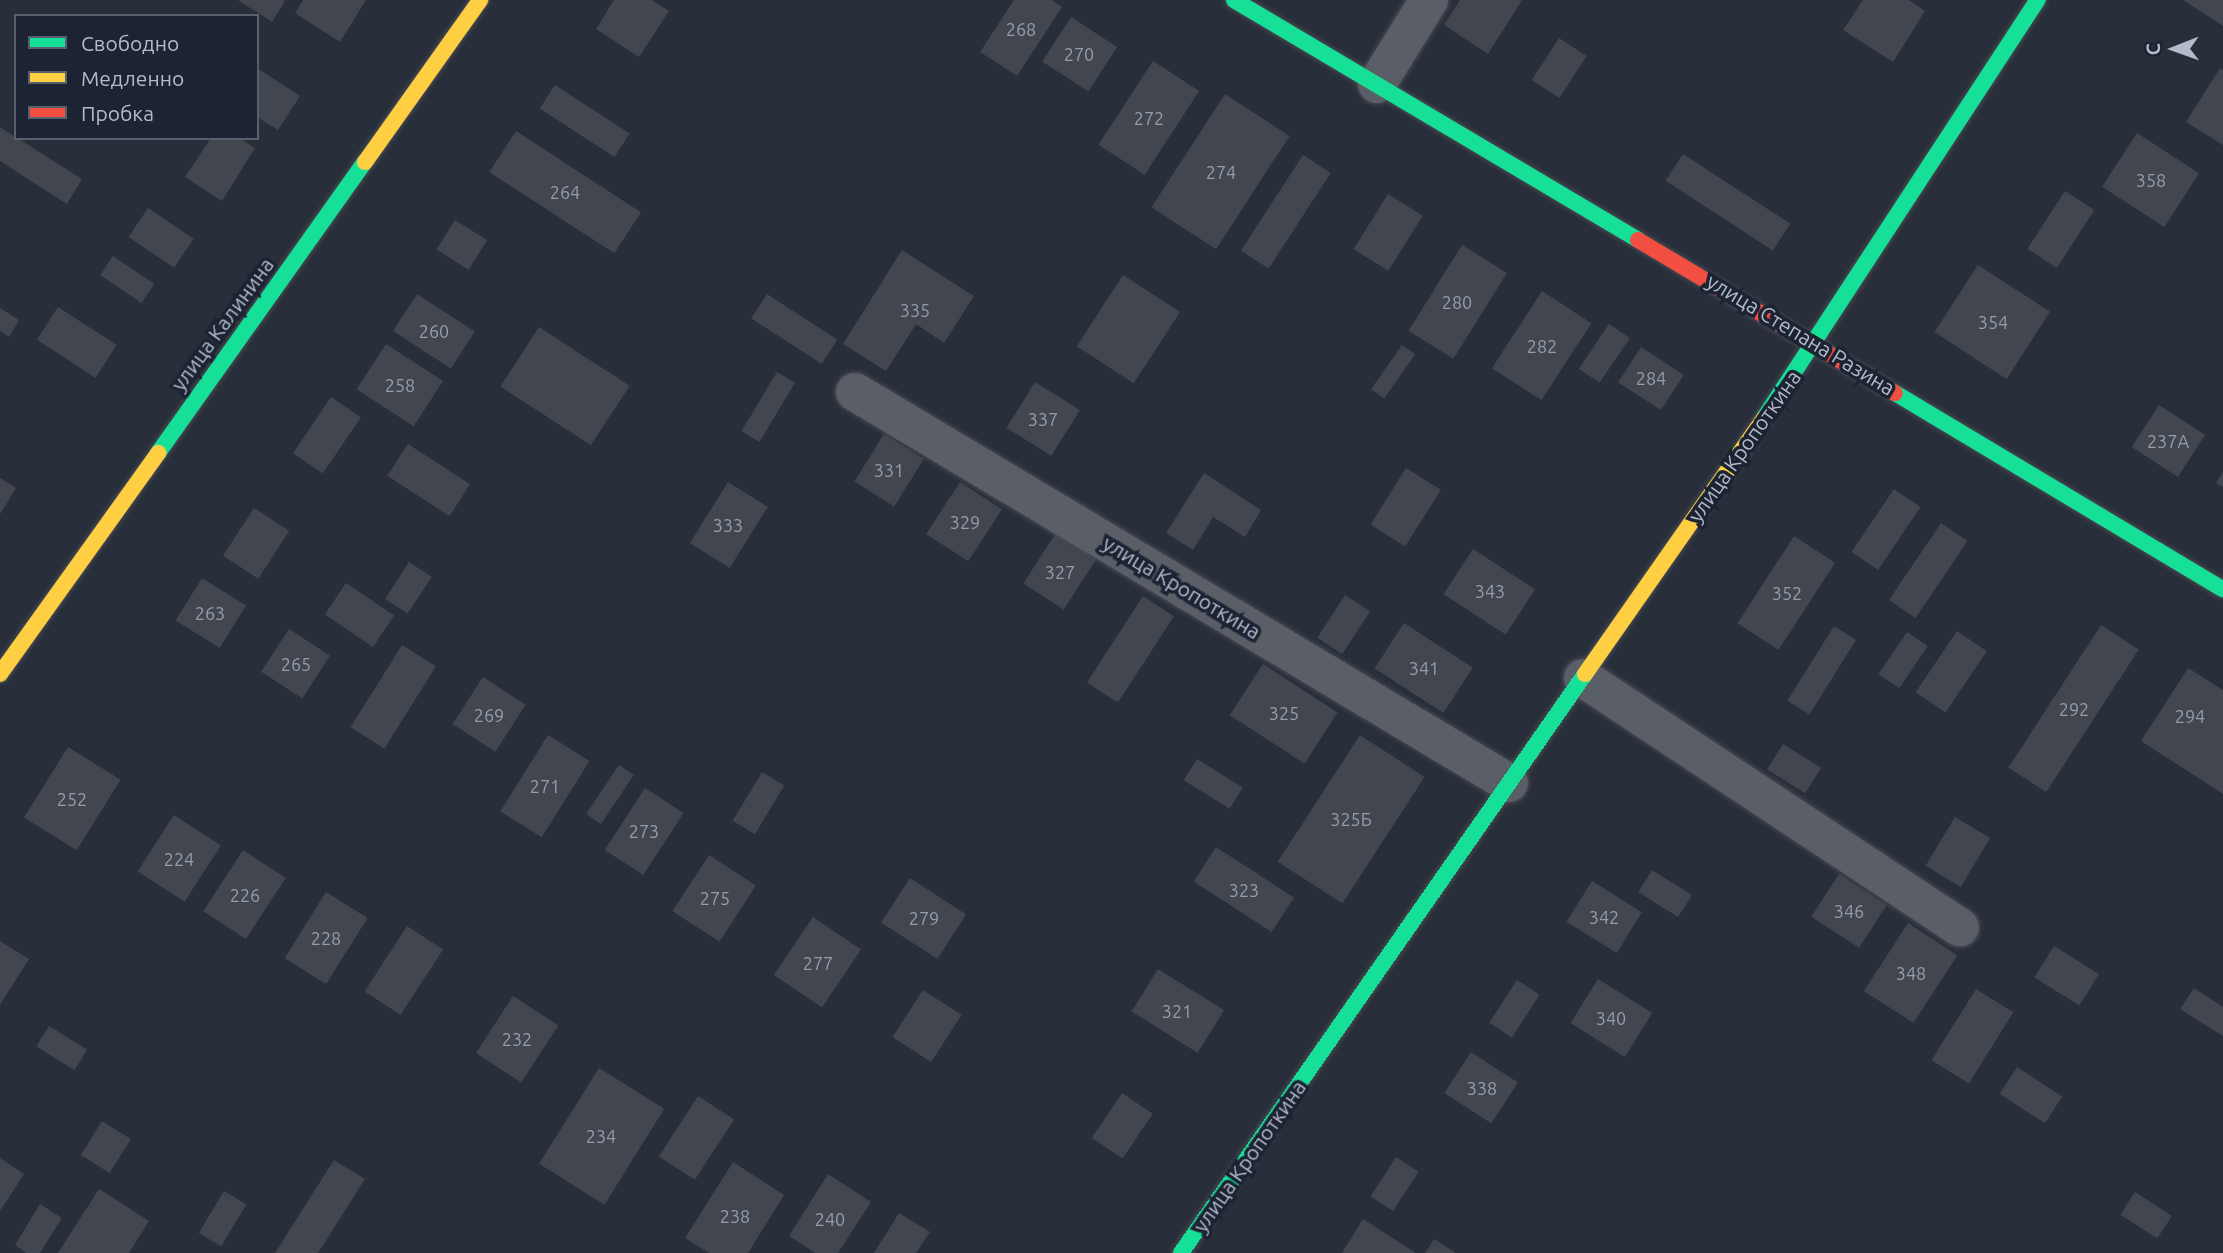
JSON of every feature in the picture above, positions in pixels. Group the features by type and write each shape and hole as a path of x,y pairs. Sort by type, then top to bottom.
{"street":[{"name":"улица Калинина","path":"0,674 480,0"},
{"name":"улица Степана Разина","path":"1234,0 1816,343 2223,589"},
{"path":"1377,84 1429,0"},
{"name":"улица Кропоткина","path":"1181,1253 1816,343 2038,0"},
{"name":"улица Кропоткина","path":"855,392 1509,783"},
{"path":"1583,678 1960,928"}],"building":[{"path":"238,0 283,0 285,1 272,22"},
{"path":"303,0 366,0 340,42 295,13"},
{"path":"614,0 652,0 669,11 639,57 596,29"},
{"path":"1014,0 1052,0 1062,7 1017,76 980,52"},
{"path":"1460,0 1522,0 1488,54 1444,25"},
{"path":"1863,0 1909,0 1925,11 1893,62 1843,30"},
{"path":"2183,0 2223,0 2223,26"},
{"path":"1071,17 1117,47 1088,91 1042,61"},
{"path":"1559,38 1587,56 1559,98 1532,80"},
{"path":"1153,61 1199,91 1145,175 1099,145"},
{"path":"2220,68 2223,70 2223,145 2186,122"},
{"path":"259,69 300,96 278,130 259,118"},
{"path":"555,85 630,133 614,157 540,108"},
{"path":"1225,94 1290,136 1216,249 1151,207"},
{"path":"0,127 14,136 14,140 20,140 82,179 67,204 0,161"},
{"path":"516,131 641,212 614,253 489,172"},
{"path":"2137,133 2199,173 2164,227 2102,187"},
{"path":"210,140 242,140 255,148 222,201 185,177"},
{"path":"1683,154 1790,224 1773,251 1666,181"},
{"path":"1303,155 1331,173 1269,269 1241,251"},
{"path":"2065,191 2094,210 2057,268 2027,249"},
{"path":"1388,194 1423,216 1388,271 1354,249"},
{"path":"148,208 194,239 174,268 128,237"},
{"path":"455,220 487,240 469,270 436,250"},
{"path":"1462,245 1507,273 1453,359 1408,331"},
{"path":"902,250 974,296 944,343 916,324 886,371 843,344"},
{"path":"113,256 154,284 142,303 100,275"},
{"path":"1978,265 2050,312 2007,379 1934,332"},
{"path":"1123,275 1180,312 1134,383 1077,346"},
{"path":"1542,291 1591,323 1541,400 1492,368"},
{"path":"417,294 475,332 451,368 393,331"},
{"path":"767,294 837,340 822,364 751,318"},
{"path":"58,307 117,345 95,378 37,340"},
{"path":"0,308 19,320 9,337 0,331"},
{"path":"1609,324 1630,338 1600,383 1579,369"},
{"path":"539,327 630,386 591,445 500,387"},
{"path":"386,344 443,381 414,426 357,389"},
{"path":"1402,345 1415,354 1384,398 1371,389"},
{"path":"1641,347 1684,375 1661,410 1618,382"},
{"path":"777,372 795,383 759,442 741,431"},
{"path":"1035,382 1080,410 1051,456 1006,428"},
{"path":"331,397 361,417 323,474 293,453"},
{"path":"2159,405 2205,435 2178,477 2132,447"},
{"path":"884,434 924,459 894,506 854,481"},
{"path":"408,444 470,484 449,516 387,476"},
{"path":"1406,468 1441,490 1405,547 1370,525"},
{"path":"2223,472 2223,487 2216,483"},
{"path":"1204,473 1261,510 1245,537 1213,517 1193,550 1166,533"},
{"path":"0,478 16,488 0,514"},
{"path":"728,482 768,507 730,568 690,543"},
{"path":"960,482 1002,509 968,561 926,534"},
{"path":"1894,489 1921,507 1878,570 1852,552"},
{"path":"254,508 289,531 258,579 223,556"},
{"path":"1941,523 1968,541 1916,618 1889,600"},
{"path":"1056,533 1096,559 1064,609 1023,583"},
{"path":"1794,536 1835,563 1778,650 1737,623"},
{"path":"1473,549 1535,589 1506,635 1444,594"},
{"path":"409,562 432,577 408,614 385,599"},
{"path":"202,578 246,606 220,648 176,620"},
{"path":"346,583 394,615 373,647 325,615"},
{"path":"1345,595 1370,611 1342,654 1317,638"},
{"path":"1143,596 1174,616 1118,703 1087,682"},
{"path":"1404,623 1473,668 1443,713 1375,668"},
{"path":"2101,625 2139,650 2046,792 2008,768"},
{"path":"1834,626 1856,640 1809,714 1787,701"},
{"path":"289,629 330,656 302,698 261,672"},
{"path":"1957,631 1987,651 1945,712 1916,692"},
{"path":"1907,632 1928,646 1899,688 1878,674"},
{"path":"402,645 436,666 385,748 351,727"},
{"path":"1263,664 1338,712 1304,764 1230,715"},
{"path":"2188,668 2223,690 2223,794 2141,741"},
{"path":"483,677 526,705 495,752 453,724"},
{"path":"548,735 590,761 542,837 500,811"},
{"path":"1360,735 1425,777 1342,904 1278,862"},
{"path":"1783,744 1821,768 1805,793 1767,769"},
{"path":"68,747 121,780 77,850 24,817"},
{"path":"1197,759 1243,788 1230,809 1184,780"},
{"path":"619,765 634,775 601,824 586,814"},
{"path":"762,772 784,785 755,834 733,821"},
{"path":"645,788 684,813 643,875 605,850"},
{"path":"174,815 221,845 184,902 138,871"},
{"path":"1955,817 1990,838 1961,887 1926,866"},
{"path":"1216,847 1294,898 1272,932 1194,881"},
{"path":"243,850 286,878 246,939 203,911"},
{"path":"709,855 756,885 719,942 673,911"},
{"path":"1652,870 1692,895 1678,917 1638,892"},
{"path":"1839,874 1887,905 1859,948 1811,917"},
{"path":"910,878 966,914 937,959 881,922"},
{"path":"1592,881 1642,912 1617,953 1567,922"},
{"path":"326,892 368,918 326,984 285,958"},
{"path":"813,917 861,949 822,1007 774,975"},
{"path":"1908,923 1957,955 1913,1023 1864,991"},
{"path":"407,926 443,949 401,1015 365,991"},
{"path":"0,941 29,959 0,1005"},
{"path":"2054,946 2099,974 2079,1005 2034,977"},
{"path":"1158,969 1224,1010 1198,1053 1132,1011"},
{"path":"1598,979 1652,1013 1625,1057 1570,1023"},
{"path":"1517,980 1540,995 1512,1037 1489,1023"},
{"path":"2194,988 2223,1007 2223,1036 2180,1009"},
{"path":"1976,989 2013,1012 1969,1084 1931,1060"},
{"path":"923,990 962,1015 931,1062 893,1037"},
{"path":"513,996 558,1025 521,1082 476,1053"},
{"path":"49,1026 87,1050 74,1070 36,1046"},
{"path":"1471,1052 1518,1082 1491,1124 1444,1093"},
{"path":"2017,1067 2062,1096 2045,1123 2000,1094"},
{"path":"599,1068 664,1109 604,1205 539,1164"},
{"path":"1122,1093 1153,1114 1122,1158 1092,1138"},
{"path":"698,1096 734,1119 695,1180 659,1156"},
{"path":"102,1121 131,1139 110,1173 81,1155"},
{"path":"1396,1157 1419,1172 1393,1211 1370,1196"},
{"path":"0,1158 24,1174 0,1211"},
{"path":"334,1160 365,1179 318,1253 275,1253"},
{"path":"733,1162 784,1195 748,1253 709,1253 685,1238"},
{"path":"828,1174 871,1202 838,1253 815,1253 789,1236"},
{"path":"99,1189 149,1221 129,1253 58,1253"},
{"path":"224,1191 246,1204 221,1246 199,1233"},
{"path":"2135,1192 2172,1216 2157,1239 2120,1215"},
{"path":"40,1204 62,1218 40,1253 26,1253 15,1245"},
{"path":"899,1213 930,1232 916,1253 874,1253"},
{"path":"1363,1219 1416,1253 1342,1253"},
{"path":"1434,1239 1456,1253 1425,1253"}],"traffic: fast":[{"path":"1234,0 1638,240"},
{"path":"1764,418 2038,0"},
{"path":"158,453 365,162"},
{"path":"1895,393 2223,589"},
{"path":"1181,1253 1585,674"}],"traffic: slow":[{"path":"365,162 480,0"},
{"path":"1585,674 1764,418"},
{"path":"0,674 158,453"}],"traffic: jam":[{"path":"1638,240 1895,393"}]}
